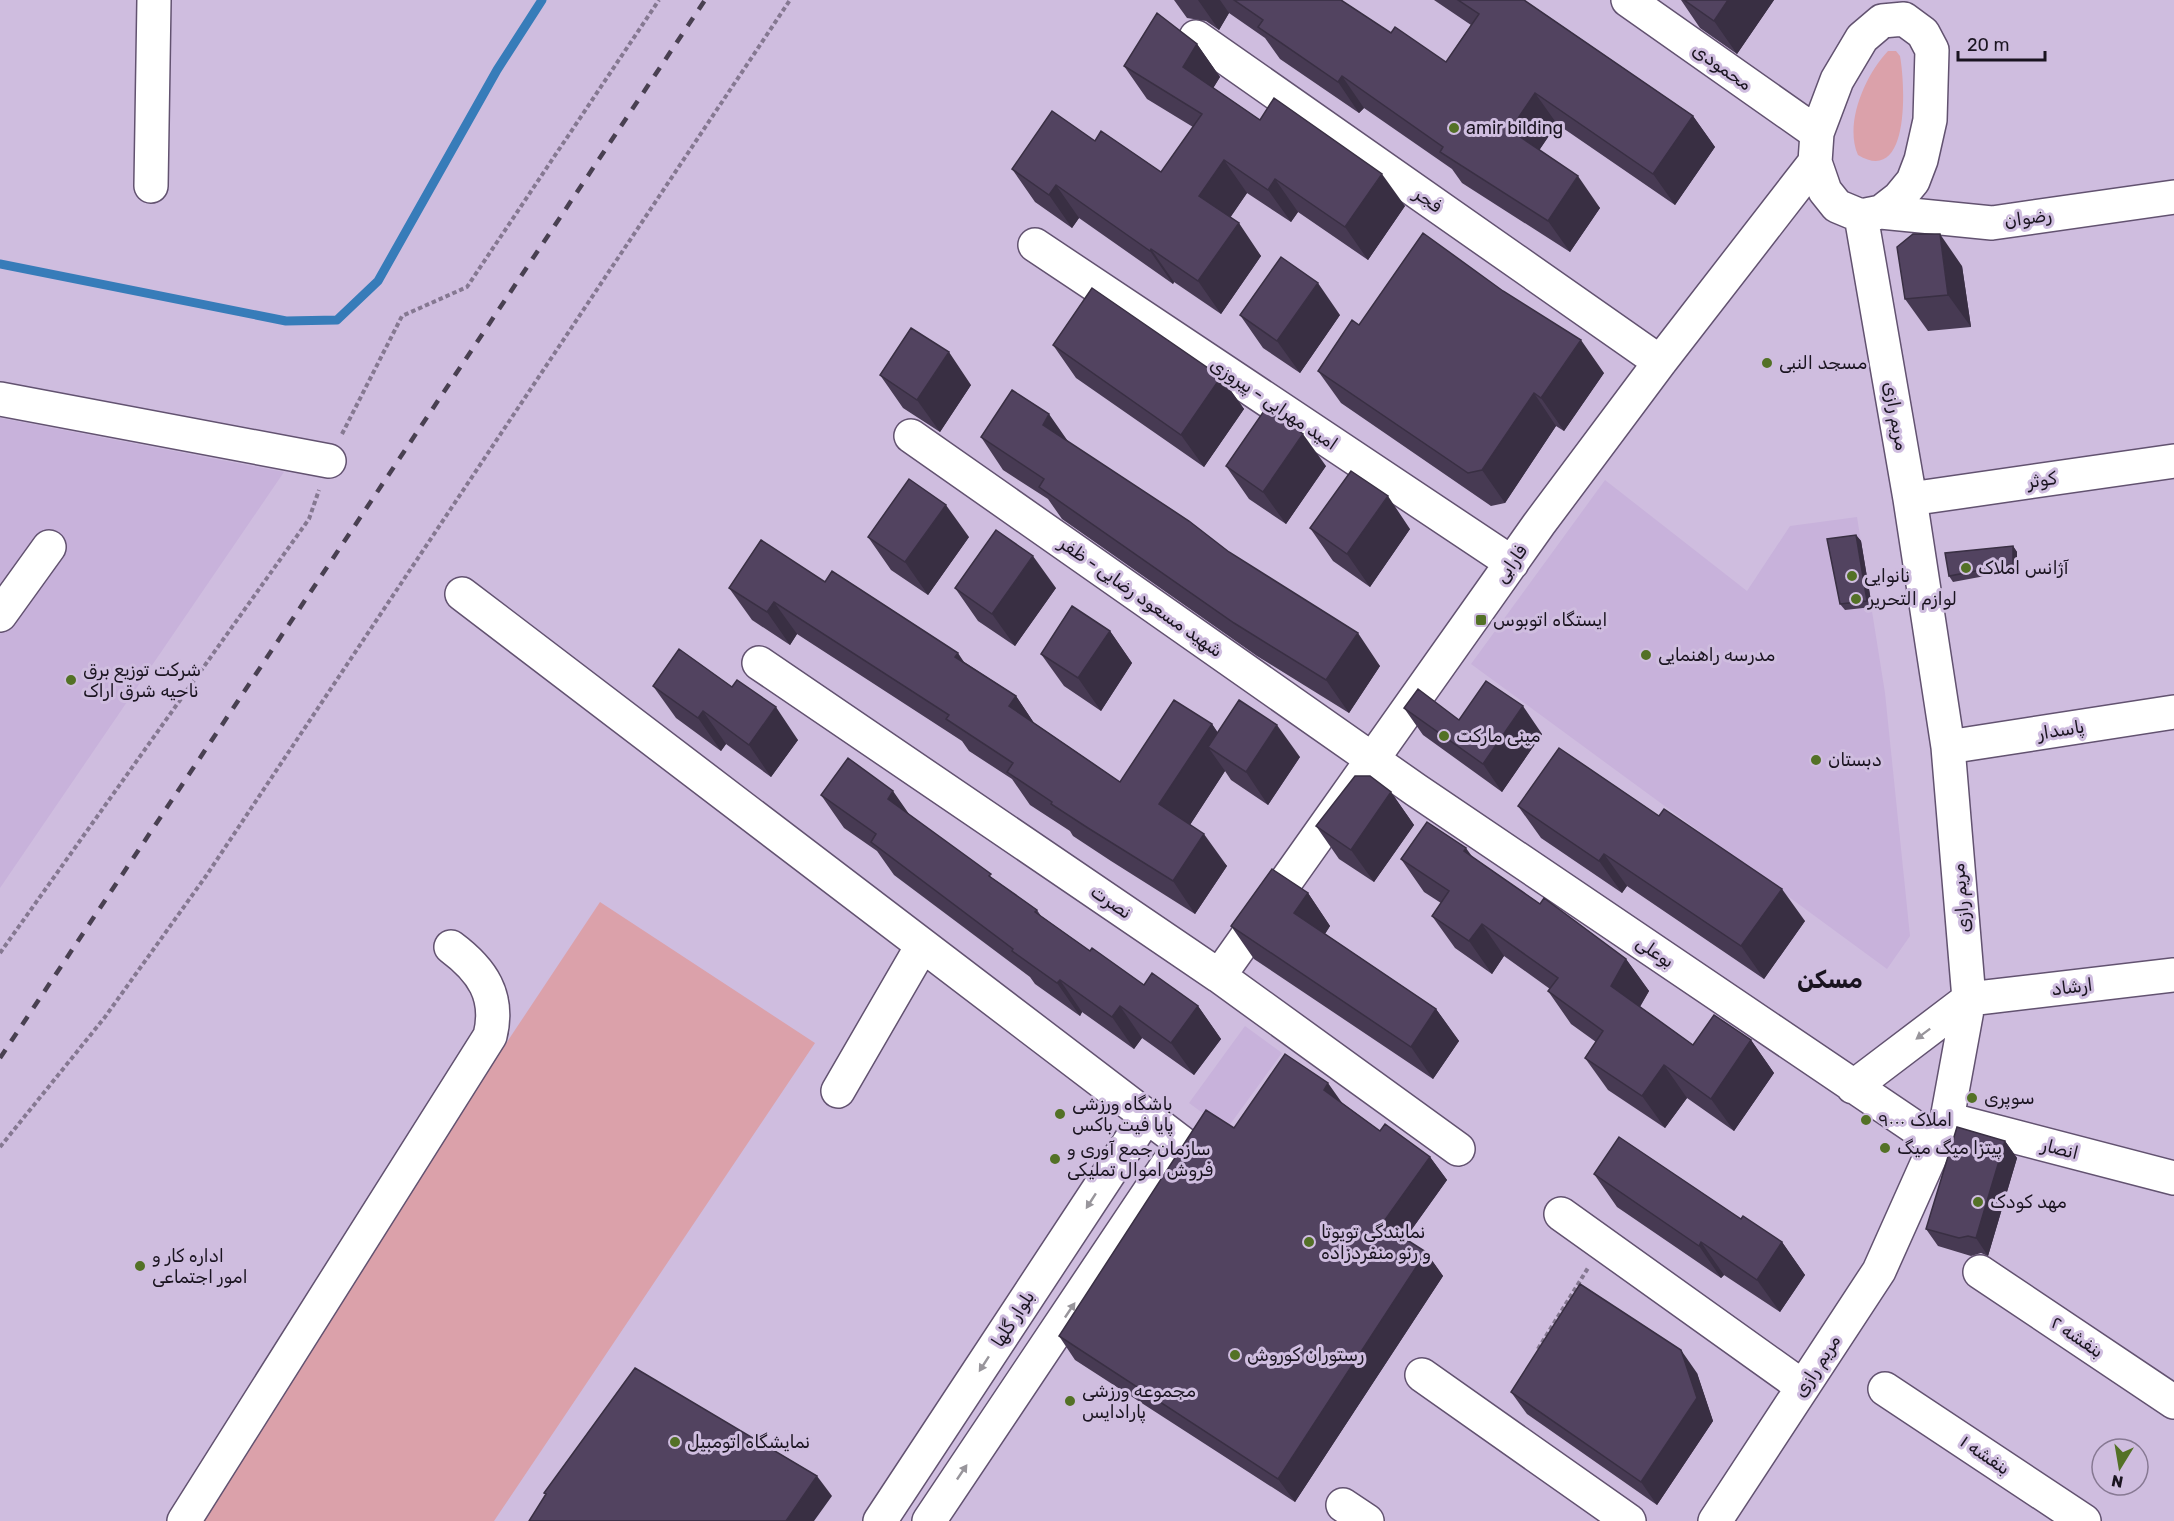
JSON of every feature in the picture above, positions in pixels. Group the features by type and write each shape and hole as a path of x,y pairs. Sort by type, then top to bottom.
{"street":[{"path":"151,186 154,0"},
{"name":"محمودی","path":"1628,0 1816,147"},
{"path":"1871,214 1899,198 1913,181 1921,160 1930,120 1932,50 1911,10"},
{"name":"فارابی","path":"1220,976 1512,563 1816,147 1837,80 1862,38 1882,21 1911,10"},
{"name":"فجر","path":"1196,37 1660,362"},
{"name":"رضوان","path":"1816,147 1824,191 1830,199 1837,206 1871,214 1992,223 2174,197"},
{"name":"مریم رازی","path":"1715,1521 1879,1271 1942,1131 1970,999 1948,747 1910,499 1871,214"},
{"name":"امید مهرابی - پیروزی","path":"1035,244 1512,563"},
{"path":"0,399 328,461"},
{"name":"شهید مسعود رضایی - ظفر","path":"910,436 1372,759"},
{"name":"کوثر","path":"1910,499 2174,461"},
{"path":"0,615 49,547"},
{"path":"462,594 1182,1143 929,1521"},
{"name":"نصرت","path":"759,663 1220,976 1458,1149"},
{"name":"پاسدار","path":"1948,747 2174,712"},
{"name":"بوعلی","path":"1372,759 1853,1087 1942,1131"},
{"path":"838,1091 922,946"},
{"path":"184,1521 490,1036 495,1018 490,992 471,962 451,947"},
{"name":"ارشاد","path":"1970,999 2174,975"},
{"path":"1853,1087 1970,999"},
{"name":"بلوار گلها","path":"880,1521 1146,1117"},
{"name":"انصار","path":"1942,1131 2174,1178"},
{"path":"1561,1214 1803,1387"},
{"name":"بنفشه ۲","path":"1980,1272 2174,1402"},
{"path":"1422,1375 1629,1521"},
{"name":"بنفشه ۱","path":"1885,1389 2084,1521"}],"path":[{"path":"0,1147 105,1017 206,876 790,0"},
{"path":"1534,1355 1602,1244"}],"shaded area":[{"path":"1888,51 1896,51 1900,56 1903,87 1901,127 1896,145 1888,157 1875,161 1858,155 1854,143 1855,115 1865,86"},
{"name":"شرکت توزیع برق ناحیه شرق اراک","path":"0,418 284,472 0,888"},
{"path":"1605,480 1747,591 1790,526 1857,517 1885,693 1910,936 1887,969 1471,664"},
{"path":"600,902 815,1043 494,1521 189,1521"},
{"path":"1245,1026 1282,1053 1226,1130 1189,1103"}],"building":[{"path":"1234,0 1341,0 1391,33 1395,27 1446,62 1479,14 1458,0 1524,0 1693,116 1653,174 1535,93 1510,130 1578,176 1548,221 1440,152 1443,147 1342,76 1338,82 1258,27 1263,20"},
{"path":"1684,0 1728,0 1714,21"},
{"path":"1157,13 1197,44 1183,67 1260,120 1274,98 1382,174 1345,227 1275,179 1268,190 1224,160 1199,196 1239,223 1198,281 1151,249 1150,251 1056,185 1049,195 1012,169 1052,111 1095,141 1101,131 1161,172 1202,114 1124,66"},
{"path":"1423,233 1503,291 1581,340 1541,398 1534,393 1482,470 1468,473 1318,371 1352,320 1359,325"},
{"path":"1913,234 1940,234 1948,295 1905,299 1897,247"},
{"path":"1281,257 1318,283 1277,341 1240,315"},
{"path":"1092,288 1221,377 1181,435 1053,345"},
{"path":"911,328 949,352 917,400 880,375"},
{"path":"1012,390 1049,414 1043,425 1189,521 1229,552 1358,633 1326,680 1234,623 1039,487 1044,479 981,437"},
{"path":"1266,408 1303,434 1263,492 1226,466"},
{"path":"1351,471 1388,496 1347,554 1310,528"},
{"path":"909,479 946,505 905,562 868,537"},
{"path":"996,530 1033,556 992,614 955,588"},
{"path":"1856,535 1867,601 1840,604 1827,539"},
{"path":"761,540 825,582 832,571 958,653 955,657 1016,696 1009,706 1120,782 1174,700 1212,724 1159,804 1204,834 1173,881 1051,804 1052,802 1007,772 1013,763 946,719 949,715 774,602 767,612 729,588"},
{"path":"2013,546 2013,564 1949,576 1945,553"},
{"path":"1072,606 1110,631 1078,678 1041,654"},
{"path":"679,649 732,687 737,680 776,707 749,745 703,711 698,718 653,686"},
{"path":"1486,681 1523,706 1483,764 1404,708 1418,689 1459,720"},
{"path":"1239,700 1277,725 1246,772 1208,747"},
{"path":"1559,748 1659,816 1664,809 1782,889 1741,946 1604,854 1599,861 1518,806"},
{"path":"848,758 893,791 888,799 991,874 989,876 1037,910 1035,912 1090,951 1092,948 1144,985 1152,973 1198,1006 1171,1043 1120,1006 1112,1017 1060,980 1057,983 871,842 876,834 821,795"},
{"path":"1355,776 1370,776 1391,792 1351,850 1316,826"},
{"path":"1427,822 1466,848 1464,851 1540,904 1544,898 1626,959 1611,986 1693,1045 1714,1015 1751,1040 1711,1099 1664,1065 1642,1096 1585,1058 1603,1031 1548,991 1558,978 1482,924 1469,941 1432,916 1449,891 1401,859"},
{"path":"1272,869 1308,893 1294,913 1436,1009 1411,1047 1231,926"},
{"path":"1285,1054 1328,1083 1324,1090 1380,1131 1385,1124 1430,1157 1382,1224 1426,1252 1278,1479 1059,1336 1206,1110 1234,1128"},
{"path":"1957,1127 2005,1141 1976,1238 1968,1236 1959,1238 1926,1229"},
{"path":"1619,1137 1741,1219 1743,1216 1782,1242 1757,1280 1701,1242 1699,1246 1594,1174"},
{"path":"1580,1284 1681,1350 1697,1398 1641,1482 1511,1392"},
{"name":"نمایشگاه اتومبیل","path":"635,1368 817,1476 786,1521 529,1521 546,1494 544,1493"}],"waterway":[{"path":"0,264 286,321 337,320 378,281 497,70 542,0"}],"railway":[{"path":"0,1058 705,0"}],"place":[{"name":"amir bilding","path":"1454,128"},
{"name":"مسجد النبی","path":"1767,363"},
{"name":"آژانس املاک","path":"1966,568"},
{"name":"نانوایی","path":"1852,576"},
{"name":"لوازم التحریر","path":"1856,599"},
{"name":"ایستگاه اتوبوس","path":"1481,620"},
{"name":"مدرسه راهنمایی","path":"1646,655"},
{"name":"شرکت توزیع برق ناحیه شرق اراک","path":"71,680"},
{"name":"مینی مارکت","path":"1444,736"},
{"name":"دبستان","path":"1816,760"},
{"name":"سوپری","path":"1972,1098"},
{"name":"باشگاه ورزشی پایا فیت باکس","path":"1060,1114"},
{"name":"املاک ۹۰۰۰","path":"1866,1120"},
{"name":"پیتزا میگ میگ","path":"1885,1148"},
{"name":"سازمان جمع آوری و فروش اموال تملیکی","path":"1055,1159"},
{"name":"مهد کودک","path":"1978,1202"},
{"name":"نمایندگی تویوتا و رنو منفردزاده","path":"1309,1242"},
{"name":"اداره کار و امور اجتماعی","path":"140,1266"},
{"name":"رستوران کوروش","path":"1235,1355"},
{"name":"مجموعه ورزشی پارادایس","path":"1070,1401"},
{"name":"نمایشگاه اتومبیل","path":"675,1442"}],"district":[{"name":"مسکن","path":"1830,980"}]}
